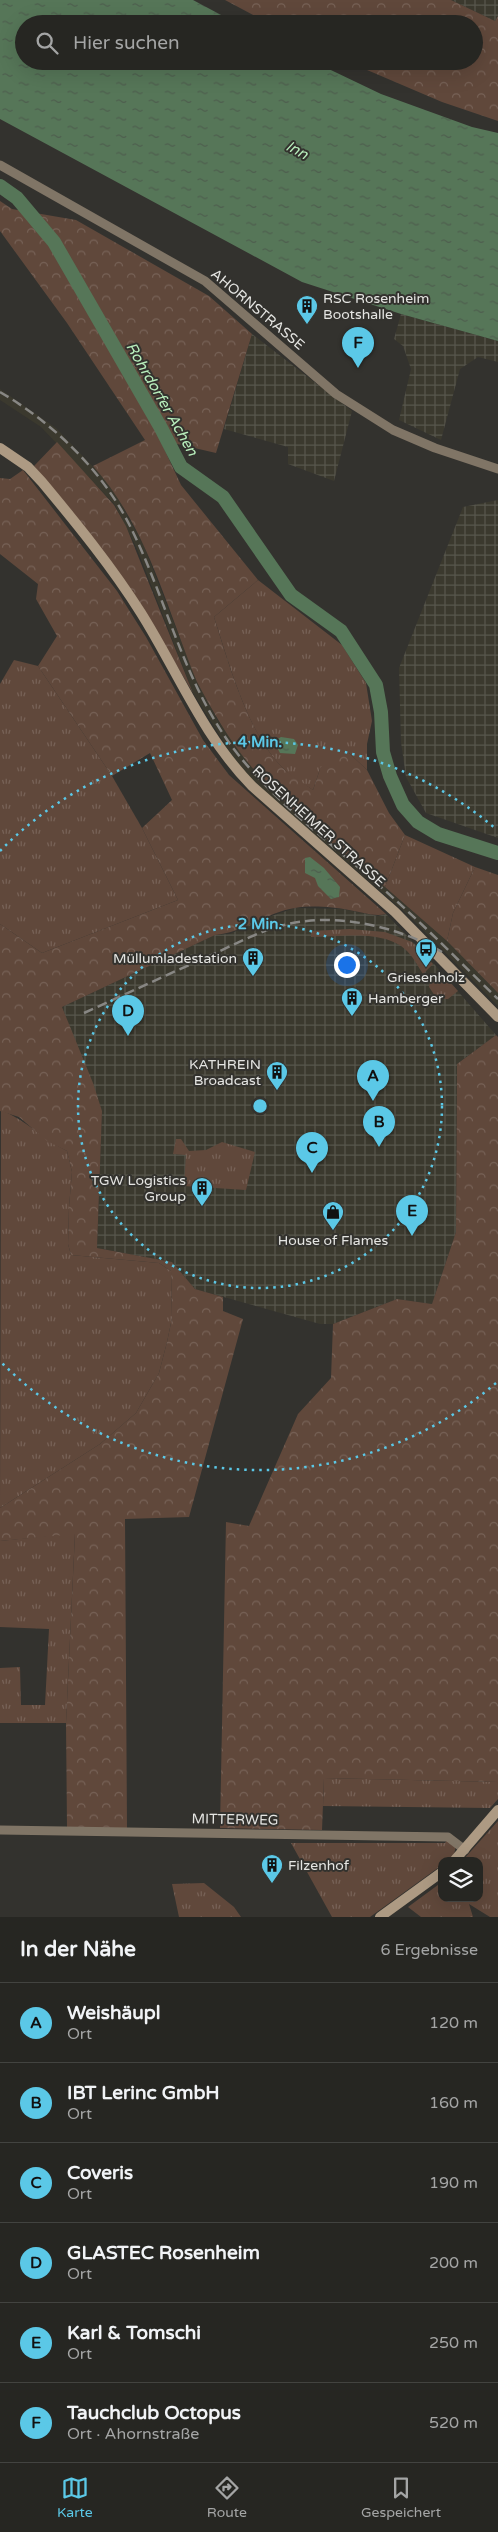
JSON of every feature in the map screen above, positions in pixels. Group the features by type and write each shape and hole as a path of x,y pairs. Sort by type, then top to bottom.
{"main road":[{"name":"ROSENHEIMER STRASSE","path":"0,448 28,467 42,482 122,586 149,627 208,733 234,767 396,912 498,1017"},
{"path":"458,1857 498,1810"},
{"path":"380,1917 438,1875"}],"street":[{"name":"AHORNSTRASSE","path":"0,165 205,280 336,394 393,430 435,448 498,470"},
{"name":"MITTERWEG","path":"0,1830 448,1836 465,1850"}],"shaded area":[{"path":"451,0 498,0 498,16 495,21"},
{"path":"401,314 498,341 498,362 478,357 460,369 441,440 399,420 411,369 403,346 394,339"},
{"path":"252,334 352,411 334,481 288,464 288,447 224,429"},
{"path":"0,389 56,428 103,477 120,502 144,546 197,682 218,721 256,772 283,798 447,941 498,993 498,1006 408,915 250,778 233,757 193,693 137,549 115,505 41,427 0,400"},
{"path":"498,500 498,838 426,813 406,777 401,742 399,668 463,507"},
{"path":"295,908 342,909 378,916 386,914 435,965 496,1035 457,1064 456,1232 432,1304 397,1299 333,1324 320,1324 195,1289 172,1262 97,1248 102,1111 62,1007 215,935 230,934 260,920"}],"green space":[{"path":"225,0 451,0 482,15 253,15"},
{"path":"483,15 495,21 498,16 498,121 442,102 367,70 483,70"},
{"path":"0,201 12,209 76,220 209,296 252,334 216,453 160,440 181,485 258,580 214,617 233,677 250,719 260,738 285,770 313,790 320,769 330,751 349,753 367,770 389,813 405,835 385,887 302,818 271,788 239,751 210,706 197,682 142,541 112,490 93,466 145,440 67,323 0,231"},
{"path":"57,442 114,505 126,526 193,693 136,597 34,466"},
{"path":"23,470 117,591 146,637 203,740 229,775 386,914 372,915 322,907 301,907 285,910 235,930 215,935 62,1007 93,1083 102,1111 97,1248 172,1262 195,1289 223,1297 223,1311 243,1319 189,1517 125,1519 127,1829 67,1827 66,1723 75,1534 0,1541 0,1508 100,1444 136,1413 159,1373 167,1342 172,1318 171,1271 159,1263 71,1255 68,1244 72,1172 67,1151 47,1141 19,1117 0,1111 0,924 42,953 178,900 142,828 172,800 150,753 112,776 38,666 57,636 36,599 38,584 0,554 0,478 10,479"},
{"path":"258,580 342,645 366,683 372,721 367,744 367,770 349,753 320,769 313,790 285,770 272,756 260,738 233,677 214,617"},
{"path":"14,660 38,666 112,776 142,828 178,900 42,953 0,924 0,684"},
{"path":"405,835 475,867 453,913 447,941 385,887"},
{"path":"475,867 498,875 498,993 447,941 453,913"},
{"path":"350,929 385,932 412,942 433,964 423,974 407,951 398,944 375,937 311,937 311,931"},
{"path":"440,971 458,991 448,999 437,999 429,987 430,980"},
{"path":"496,1035 498,1037 498,1782 324,1778 322,1830 220,1828 226,1522 249,1526 298,1414 331,1378 333,1324 397,1299 432,1304 456,1232 457,1064"},
{"path":"1,1110 67,1151 72,1172 68,1244 71,1255 159,1263 171,1271 172,1318 159,1373 136,1413 100,1444 0,1508"},
{"path":"176,1139 181,1139 189,1151 206,1150 222,1142 255,1152 246,1190 184,1186 186,1155 173,1154"},
{"path":"75,1533 66,1723 0,1723 0,1668 20,1667 21,1705 45,1705 49,1629 0,1627 0,1541"},
{"path":"324,1778 498,1782 498,1799 490,1808 323,1806"},
{"path":"498,1821 498,1917 490,1917 469,1904 473,1917 421,1917 408,1907 438,1885 438,1902 483,1902 483,1857 466,1857"},
{"path":"447,1840 455,1843 452,1857 438,1857 438,1868 370,1917 332,1917 291,1843 445,1843"},
{"path":"204,1883 234,1907 241,1917 179,1917 172,1884"}],"water":[{"name":"Inn","path":"0,0 193,0 221,15 15,15 15,70 331,70 381,94 472,127 498,133 498,341 401,314 302,282 0,119"},
{"path":"281,737 294,739 298,745 295,754 280,753 274,741"},
{"path":"310,857 324,868 340,887 339,897 331,899 318,886 315,878 305,873 305,858"}],"waterway":[{"name":"Rohrdorfer Achen","path":"0,186 17,198 54,242 161,428 181,467 223,497 291,595 341,631 376,685 381,712 383,752 390,776 403,805 418,822 438,834 498,853"}],"railway":[{"path":"0,392 20,404 57,433 91,467 119,505 143,554 188,668 201,695 233,748 249,768 285,804 412,915 498,999"},
{"path":"84,1013 255,935 294,923 324,920 377,926 411,937 442,952"}],"place":[{"name":"RSC Rosenheim Bootshalle","path":"307,325"},
{"name":"Tauchclub Octopus","path":"358,368"},
{"name":"Griesenholz","path":"426,968"},
{"name":"Müllumladestation","path":"253,977"},
{"name":"Hamberger","path":"352,1017"},
{"name":"GLASTEC Rosenheim","path":"128,1036"},
{"name":"KATHREIN Broadcast","path":"277,1091"},
{"name":"Weishäupl","path":"373,1101"},
{"name":"IBT Lerinc GmbH","path":"379,1147"},
{"name":"Coveris","path":"312,1173"},
{"name":"TGW Logistics Group","path":"202,1207"},
{"name":"House of Flames","path":"333,1231"},
{"name":"Karl & Tomschi","path":"412,1236"},
{"name":"Filzenhof","path":"272,1884"}]}
